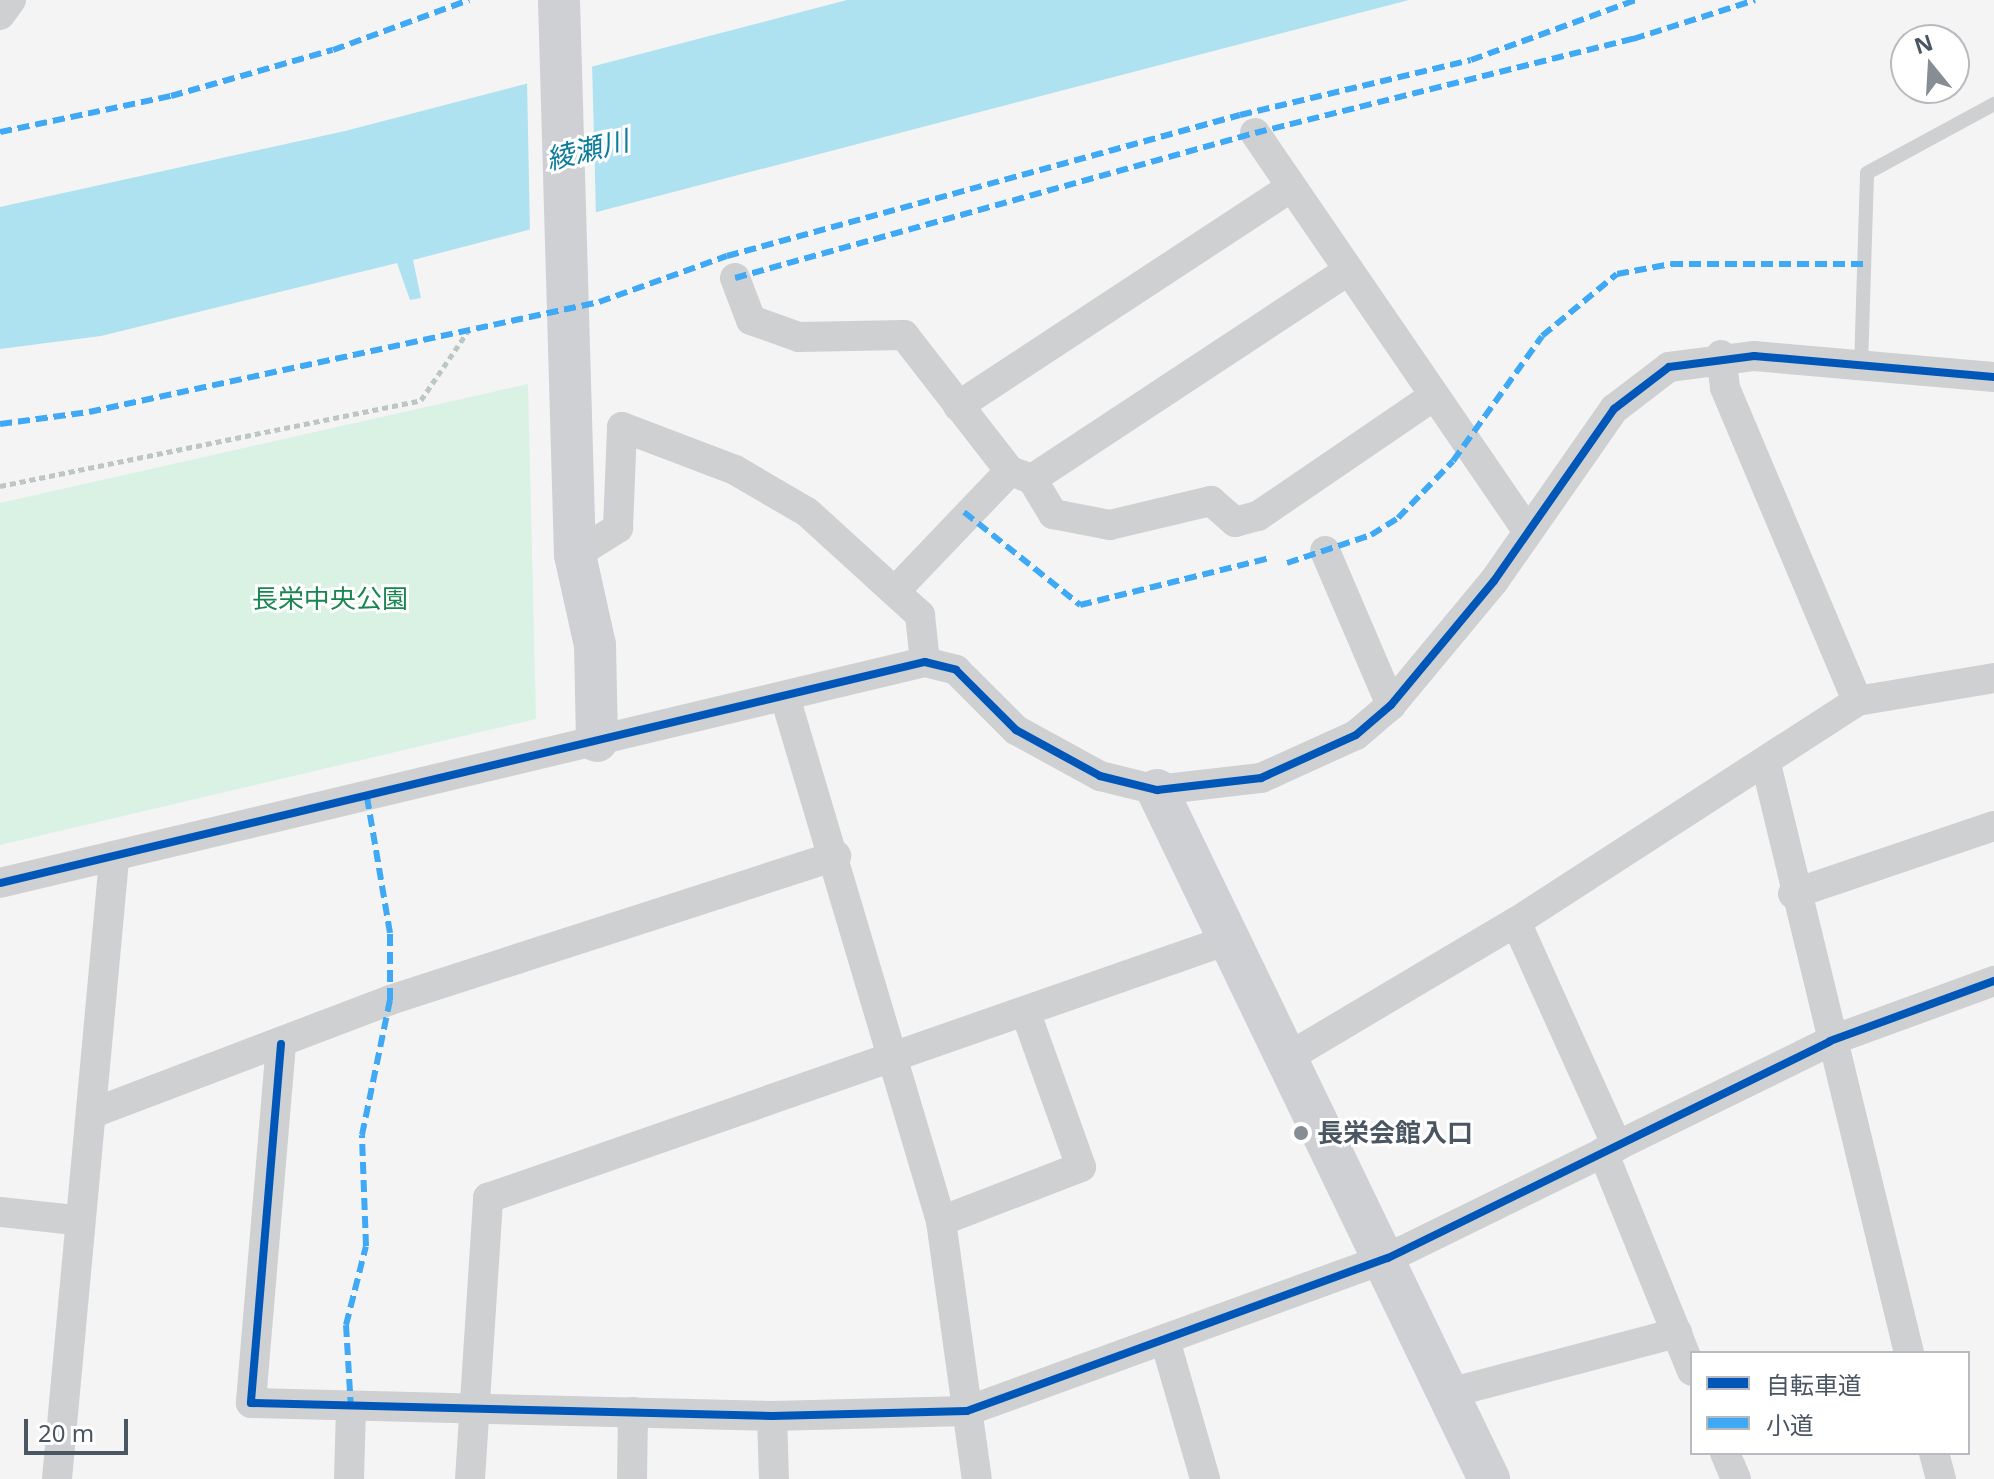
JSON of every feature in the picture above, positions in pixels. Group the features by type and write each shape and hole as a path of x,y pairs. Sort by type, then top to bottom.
{"street":[{"path":"0,15 11,0"},
{"path":"559,1 575,555 595,645 597,741"},
{"path":"1255,133 1526,529"},
{"path":"958,406 1291,187"},
{"path":"898,588 1021,475 1347,271"},
{"path":"735,278 751,320 799,337 904,335 958,406 1053,514 1110,525 1211,501 1235,522 1258,516 1434,396"},
{"path":"1721,355 1725,388 1857,701"},
{"path":"0,883 114,860 925,662 956,670 1016,730 1059,760 1157,790 1261,778 1303,764 1356,735 1391,705 1494,581 1526,529 1631,393 1669,367 1721,355 1994,377"},
{"path":"575,555 618,528 622,427 735,470 807,512 898,588 920,615 925,662"},
{"path":"1325,551 1391,705"},
{"path":"1290,1056 1516,922 1766,764 1857,701 1994,678"},
{"path":"785,697 897,1060 941,1221 977,1479"},
{"path":"1766,764 1793,894 1908,1351"},
{"path":"1157,790 1453,1392 1489,1479"},
{"path":"1793,894 1994,826"},
{"path":"93,1113 390,1000 836,856"},
{"path":"57,1479 75,1220 93,1113 114,860"},
{"path":"1516,922 1610,1149 1690,1366"},
{"path":"470,1479 488,1198 897,1060 1231,939"},
{"path":"281,1044 251,1403 351,1409 473,1407 772,1416 967,1411 1388,1258 1830,1041 1994,981"},
{"path":"941,1221 1081,1167 1026,1013"},
{"path":"0,1212 75,1220"},
{"path":"1453,1392 1677,1333"},
{"path":"1165,1340 1205,1479"},
{"path":"349,1479 351,1409"},
{"path":"632,1479 633,1412"},
{"path":"772,1416 774,1479"},
{"path":"1726,1455 1736,1479"},
{"path":"1935,1455 1941,1479"}],"lane":[{"path":"1861,366 1867,173 1994,104"}],"path":[{"path":"0,486 421,400 468,331"}],"green space":[{"name":"長栄中央公園","path":"528,384 536,719 0,845 0,503"}],"water":[{"name":"綾瀬川","path":"847,0 1409,0 413,260 421,298 410,300 397,263 101,336 0,349 0,207 345,131"}],"pier":[{"path":"592,62 596,217 530,234 527,79"}],"marked path":[{"path":"0,132 171,96 333,50 469,0"},
{"path":"0,424 89,412 599,302 727,256 1240,115 1471,60 1636,0"},
{"path":"735,278 1255,133 1633,39 1755,0"},
{"path":"1287,563 1371,535 1398,518 1453,461 1542,336 1617,274 1671,264 1865,264"},
{"path":"964,512 1080,605 1270,558"},
{"path":"351,1409 346,1325 366,1246 362,1135 390,1000 390,933 367,797"}],"cycle path":[{"path":"0,883 925,662 956,670 1016,730 1100,776 1157,790 1261,778 1356,735 1391,705 1494,581 1614,409 1669,367 1754,356 1994,377"},
{"path":"281,1044 251,1403 772,1416 967,1411 1388,1258 1830,1041 1994,981"}],"place":[{"name":"長栄会館入口","path":"1301,1133"}]}
